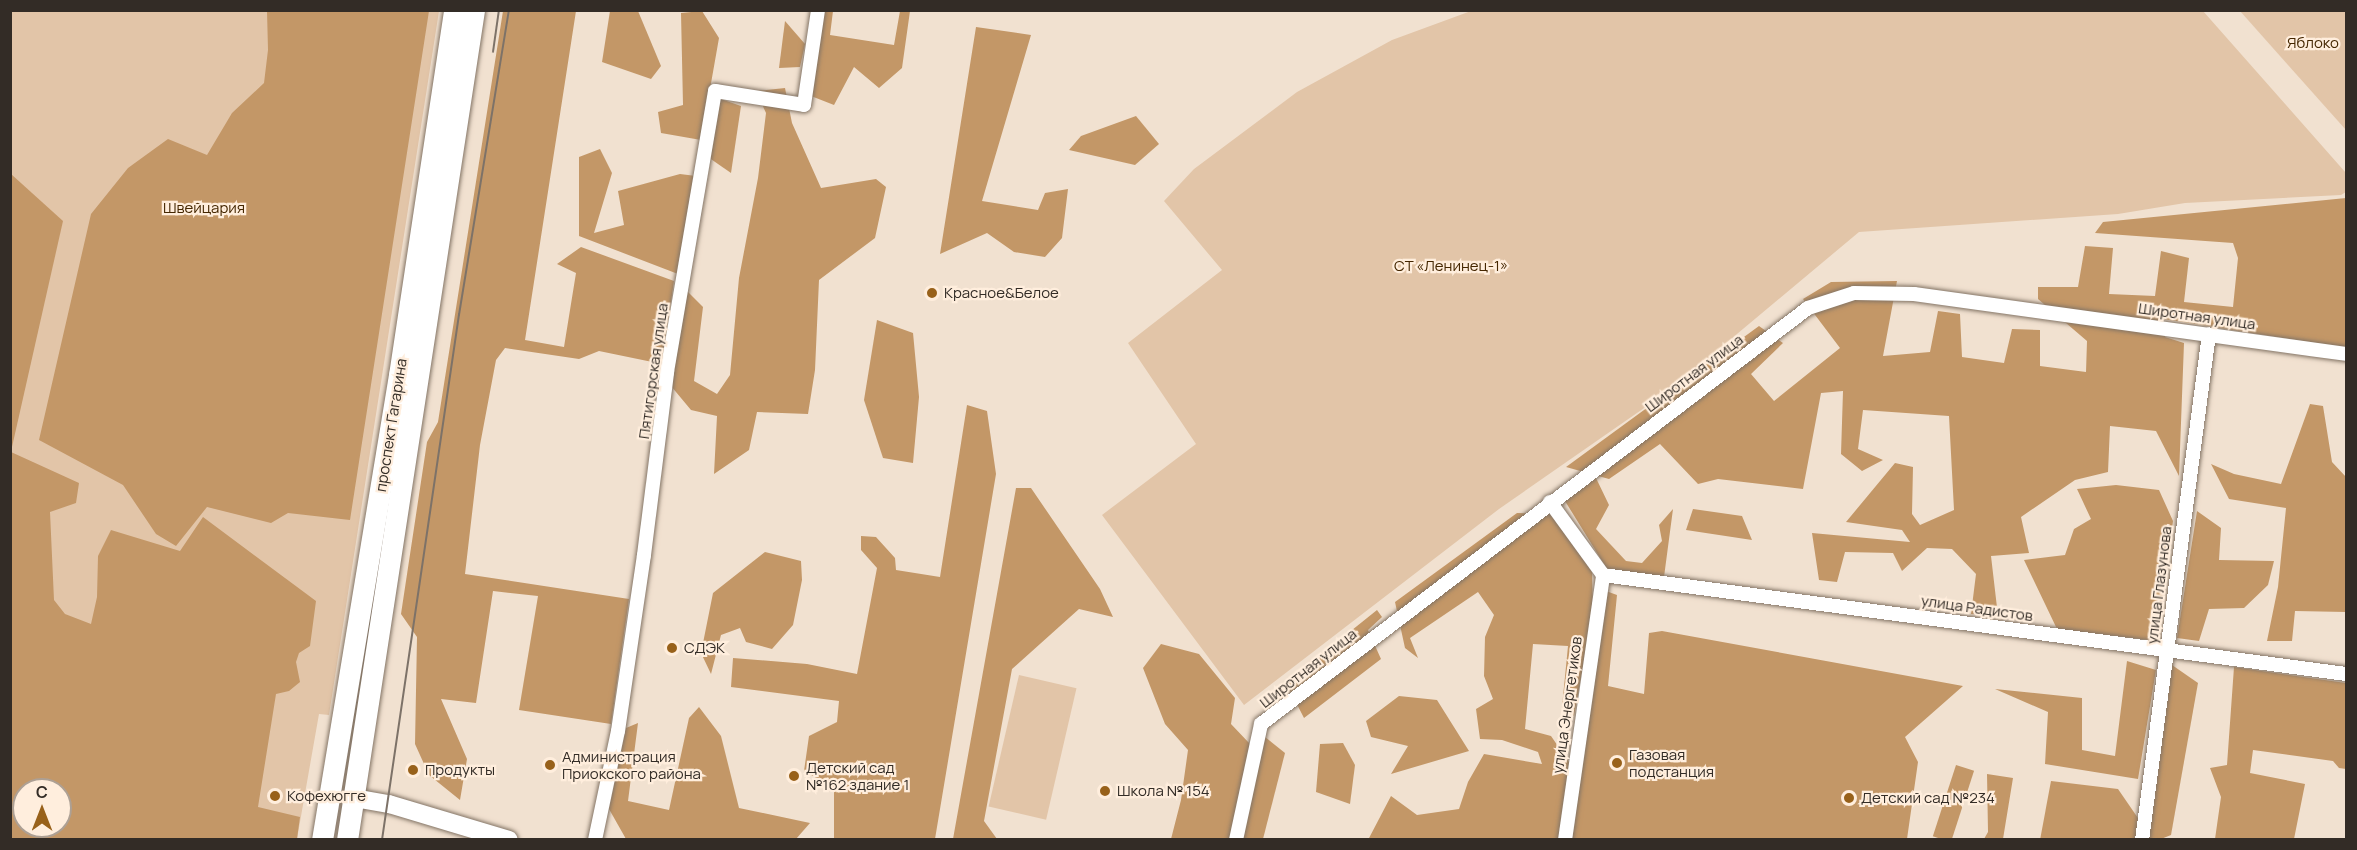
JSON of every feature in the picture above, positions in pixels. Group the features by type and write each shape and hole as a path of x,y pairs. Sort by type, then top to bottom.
{"main road":[{"name":"проспект Гагарина","path":"322,840 398,387 454,10"},
{"name":"проспект Гагарина","path":"347,840 474,10"},
{"path":"330,794 354,798"}],"street":[{"name":"Пятигорская улица","path":"595,840 618,731 649,522 667,372 715,91 804,105 818,10"},
{"name":"Широтная улица","path":"1236,840 1261,724 1808,308 1854,293 1914,294 2346,354"},
{"name":"улица Глазунова","path":"2142,840 2209,334"},
{"path":"1550,502 1603,575"},
{"name":"улица Радистов","path":"1603,575 2346,675"},
{"name":"улица Энергетиков","path":"1565,840 1603,575"},
{"path":"354,798 389,804 509,840"}],"green space":[{"name":"Швейцария","path":"10,11 439,11 329,715 319,714 297,839 11,839"},
{"path":"267,11 429,11 350,520 288,513 271,523 207,507 176,546 156,534 123,485 39,440 91,214 128,168 168,139 207,155 232,113 264,83 268,50"},
{"path":"503,11 576,11 525,340 564,347 576,273 557,264 581,247 674,281 662,364 599,351 579,359 505,348 496,360 480,445 465,574 629,599 611,724 519,710 538,596 493,591 476,703 441,699 467,759 460,800 429,775 415,744 417,637 401,614 427,442 438,422"},
{"path":"610,11 638,11 661,66 651,79 602,62"},
{"path":"702,11 719,38 701,140 661,133 658,112 683,105 681,13"},
{"path":"822,11 833,11 830,35 894,45 900,11 910,11 902,68 879,88 854,67 834,105 811,96"},
{"name":"СТ «Ленинец-1»","path":"1471,11 2203,11 2346,173 2346,192 2341,195 2185,203 2118,214 1859,232 1670,390 1499,509 1244,705 1102,515 1196,444 1128,343 1222,270 1164,201 1194,169 1297,92 1392,40"},
{"name":"Яблоко","path":"2240,11 2346,11 2346,130"},
{"path":"785,21 805,44 800,67 779,68"},
{"path":"976,27 1031,35 982,201 1038,210 1045,193 1068,189 1062,238 1045,257 1014,252 987,233 940,254"},
{"path":"785,88 792,123 821,188 876,179 886,187 875,238 819,280 815,370 808,414 757,412 749,450 714,474 717,416 691,410 671,386 687,291 703,307 694,381 717,394 730,375 739,278 758,178 766,113 756,91"},
{"path":"718,98 741,106 731,173 705,155"},
{"path":"1136,116 1159,144 1135,165 1069,150 1081,136"},
{"path":"600,149 612,173 594,233 624,225 618,191 680,174 696,176 678,274 579,236 579,157"},
{"path":"11,174 63,221 12,447 10,446"},
{"path":"2346,198 2346,348 2163,319 2165,337 2184,343 2179,476 2156,431 2110,426 2108,472 2075,480 2021,517 2029,553 1991,556 1998,616 1971,614 1976,574 1952,549 1927,548 1902,571 1893,553 1845,552 1837,582 1819,580 1812,533 1910,542 1902,530 1846,522 1895,463 1913,467 1912,514 1920,525 1954,510 1949,416 1863,410 1858,449 1883,460 1862,471 1841,454 1843,391 1821,393 1803,489 1718,479 1698,484 1660,444 1609,479 1566,467 1759,326 1783,343 1751,374 1774,401 1840,348 1803,299 1831,282 1897,281 1883,356 1930,352 1938,311 1960,314 1962,357 2004,363 2012,329 2040,330 2040,366 2086,372 2087,341 2038,299 2038,287 2078,287 2085,246 2113,248 2109,294 2155,296 2161,251 2189,258 2184,302 2233,307 2238,258 2233,243 2095,233 2103,222"},
{"path":"877,320 913,333 919,397 913,463 883,458 864,400"},
{"path":"2310,404 2323,406 2332,462 2346,477 2346,612 2295,611 2292,641 2267,641 2278,587 2286,508 2229,499 2211,464 2234,474 2281,484"},
{"path":"967,405 987,411 996,474 935,839 834,839 834,788 804,771 809,736 837,722 839,701 731,687 733,658 807,664 857,674 877,568 861,550 861,536 876,537 895,558 896,570 940,577"},
{"path":"11,452 79,483 76,503 50,512 54,600 65,614 91,624 97,597 98,556 111,530 180,551 203,517 316,601 310,646 299,653 296,662 300,682 289,691 276,694 258,807 300,817 297,839 11,839"},
{"path":"1596,478 1609,505 1596,529 1626,561 1642,563 1662,541 1659,525 1673,509 1664,577 1607,569 1565,501"},
{"path":"2116,485 2159,490 2173,521 2156,641 2057,629 2024,560 2065,555 2074,529 2091,519 2077,489"},
{"path":"1016,488 1031,488 1100,589 1113,617 1079,609 1012,669 984,821 997,839 953,839"},
{"path":"1693,509 1742,516 1752,540 1686,530"},
{"path":"2197,511 2221,528 2219,560 2274,561 2268,585 2244,608 2209,609 2199,641 2177,638"},
{"path":"1517,513 1551,514 1592,572 1593,612 1574,716 1562,707 1568,646 1533,644 1525,729 1551,736 1571,765 1559,839 1368,840 1391,796 1417,815 1459,809 1468,782 1484,754 1542,764 1538,752 1502,740 1480,739 1476,709 1493,699 1484,676 1485,637 1494,615 1478,592 1410,638 1418,658 1405,648 1395,602"},
{"path":"765,552 801,561 802,580 793,625 772,649 746,642 740,628 721,635 711,674 701,653 713,593"},
{"path":"1606,591 1617,595 1608,686 1644,694 1649,633 1662,631 1963,686 1905,737 1918,762 1907,839 1572,840"},
{"path":"1377,610 1382,617 1368,630 1381,659 1304,718 1286,683"},
{"path":"1161,644 1199,654 1235,698 1231,724 1250,744 1230,839 1171,839 1181,800 1188,750 1165,724 1143,668"},
{"path":"2127,661 2156,670 2138,779 2045,764 2048,712 1995,689 2082,698 2082,750 2115,756"},
{"path":"2172,665 2198,683 2171,835 2161,839 2149,839"},
{"path":"2234,667 2346,683 2346,769 2339,768 2333,761 2253,750 2250,773 2305,784 2294,839 2215,839 2221,797 2210,768 2227,765"},
{"path":"1019,675 1076,688 1046,820 989,807"},
{"path":"1399,696 1437,700 1469,751 1391,774 1408,746 1371,737 1366,721"},
{"path":"699,707 721,736 739,808 810,823 796,839 626,839 609,809 626,728 638,723 628,801 669,810 689,718"},
{"path":"1265,737 1285,753 1263,839 1242,840"},
{"path":"1343,743 1355,765 1350,804 1316,792 1320,744"},
{"path":"1956,765 1974,771 1952,840 1933,836"},
{"path":"1987,774 2013,778 2003,839 1984,839 1988,832"},
{"path":"2051,781 2118,789 2140,821 2137,839 2040,840"}],"tram line":[{"path":"493,52 499,10"},
{"path":"382,840 459,315 509,10"}],"place":[{"name":"Красное&Белое","path":"932,293"},
{"name":"СДЭК","path":"672,648"},
{"name":"Газовая подстанция","path":"1617,763"},
{"name":"Администрация Приокского района","path":"550,765"},
{"name":"Продукты","path":"413,770"},
{"name":"Детский сад №162 здание 1","path":"794,776"},
{"name":"Школа № 154","path":"1105,791"},
{"name":"Кофехюгге","path":"275,796"},
{"name":"Детский сад №234","path":"1849,798"}]}
